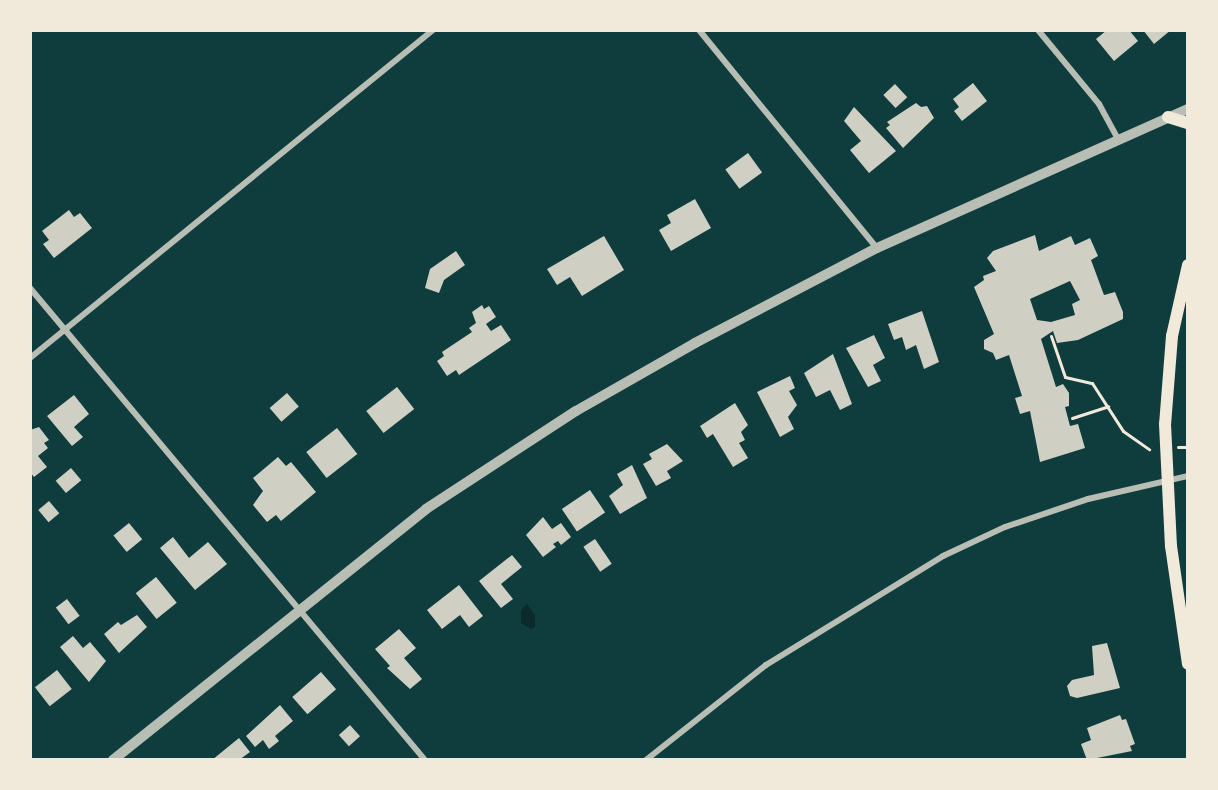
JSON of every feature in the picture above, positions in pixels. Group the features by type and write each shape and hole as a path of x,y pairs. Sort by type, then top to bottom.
{"main road":[{"path":"1168,117 1188,123"},
{"path":"1188,265 1167,378 1167,481 1171,546 1188,664"}],"street":[{"path":"30,358 433,30"},
{"path":"699,30 878,248"},
{"path":"1038,30 1099,104 1119,142"},
{"path":"113,760 426,509 576,411 695,343 878,248 1119,142 1188,109"},
{"path":"30,288 425,760"},
{"path":"646,760 765,665 943,556 1039,515 1188,476"}],"path":[{"path":"1051,336 1065,377 1092,383 1123,431 1149,449"},
{"path":"1072,418 1108,406"}],"water":[{"path":"527,604 535,615 535,627 531,629 521,623 521,610"}],"building":[{"path":"1107,30 1129,30 1138,41 1114,61 1096,39"},
{"path":"1143,30 1171,30 1154,44"},
{"path":"973,83 987,101 962,121 954,111 959,107 953,99"},
{"path":"895,84 907,97 896,108 883,95"},
{"path":"916,103 921,107 927,106 934,118 903,148 886,128 890,125 887,122"},
{"path":"854,107 896,151 869,173 850,150 861,141 844,121"},
{"path":"748,153 762,172 739,189 725,169"},
{"path":"695,199 711,228 671,251 659,230 671,223 667,215"},
{"path":"69,210 74,217 80,213 92,228 54,258 43,244 49,240 42,231"},
{"path":"1035,235 1039,251 1071,236 1075,245 1090,238 1098,256 1091,260 1104,295 1115,292 1123,312 1123,319 1078,340 1057,343 1053,331 1041,339 1056,387 1063,384 1069,393 1069,406 1065,407 1070,426 1078,424 1085,448 1040,462 1030,411 1020,414 1015,398 1022,396 1009,355 996,360 993,353 984,349 984,340 994,334 974,287 984,280 983,276 996,271 987,258 993,251","holes":["1070,281 1080,300 1072,304 1075,315 1051,322 1037,320 1030,299"]},
{"path":"604,236 624,270 582,296 570,277 557,285 547,269"},
{"path":"456,251 465,265 444,280 439,293 425,288 430,269"},
{"path":"482,305 484,309 489,306 496,317 486,324 491,331 501,325 511,340 459,375 456,370 447,376 437,361 444,356 442,352 472,332 469,328 476,323 472,312"},
{"path":"922,311 939,362 924,369 916,345 906,350 902,337 894,340 888,324"},
{"path":"874,335 885,358 873,365 881,381 868,387 846,348"},
{"path":"833,354 852,404 840,410 830,390 816,397 804,373"},
{"path":"790,376 795,388 789,391 797,405 788,417 794,429 780,437 757,392"},
{"path":"397,387 414,409 384,433 366,411"},
{"path":"287,393 299,407 281,422 270,408"},
{"path":"74,395 89,414 74,427 83,437 72,446 47,416"},
{"path":"735,403 748,425 741,432 745,440 739,443 748,458 733,467 713,434 707,438 700,426"},
{"path":"39,427 49,440 44,443 48,448 38,456 47,467 34,477 30,472 30,430"},
{"path":"337,428 357,454 327,478 306,452"},
{"path":"667,444 683,461 667,471 671,478 656,486 643,464 652,459 649,454"},
{"path":"278,457 286,466 291,462 316,492 281,521 276,515 267,522 253,505 263,491 253,478"},
{"path":"632,465 647,498 620,514 609,496 623,485 617,474"},
{"path":"71,468 81,480 66,493 56,481"},
{"path":"590,490 605,512 577,531 562,509"},
{"path":"49,501 59,513 49,522 38,510"},
{"path":"543,517 552,529 561,523 571,537 561,545 558,541 553,544 556,547 543,557 526,535"},
{"path":"129,523 142,539 127,552 113,536"},
{"path":"173,537 189,558 208,542 227,564 195,590 160,548"},
{"path":"595,539 612,564 600,572 583,547"},
{"path":"512,555 522,567 501,584 513,599 501,608 479,581"},
{"path":"156,577 177,603 157,619 136,593"},
{"path":"459,585 483,616 469,627 460,615 442,629 427,610"},
{"path":"67,599 80,616 68,624 56,607"},
{"path":"137,615 147,627 119,653 104,634 118,622 121,625"},
{"path":"399,629 416,648 404,658 422,679 410,689 387,668 390,666 375,649"},
{"path":"73,636 83,648 90,642 106,661 89,682 60,647"},
{"path":"1107,643 1120,688 1077,698 1070,696 1067,686 1072,680 1094,675 1092,646"},
{"path":"57,670 72,689 50,706 35,687"},
{"path":"321,672 336,689 307,714 292,697"},
{"path":"280,705 293,721 275,736 279,741 269,749 263,740 255,747 246,736"},
{"path":"1120,715 1122,720 1126,719 1135,744 1130,746 1132,751 1087,760 1081,744 1091,740 1087,728"},
{"path":"350,725 360,736 349,746 339,735"},
{"path":"239,738 250,752 239,760 212,760"}]}
